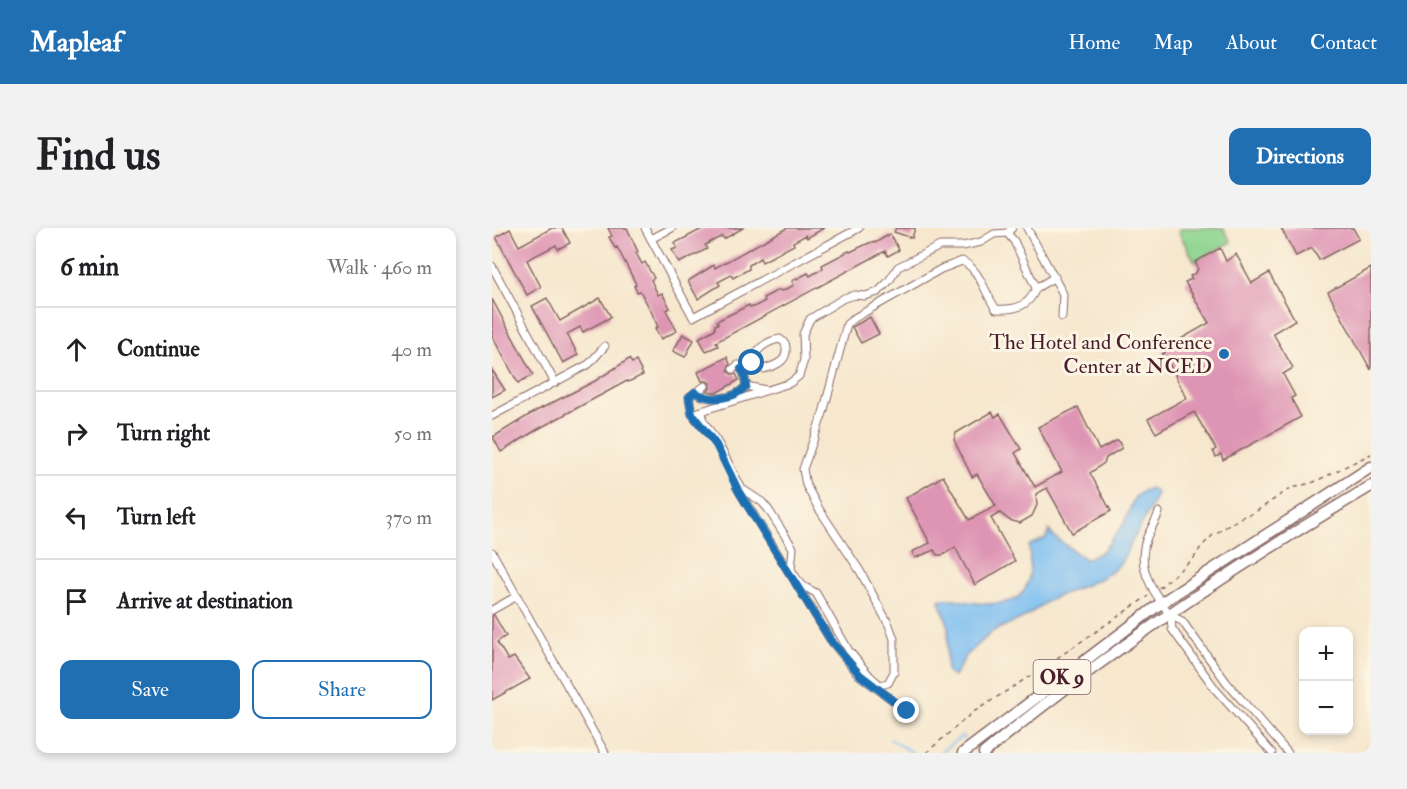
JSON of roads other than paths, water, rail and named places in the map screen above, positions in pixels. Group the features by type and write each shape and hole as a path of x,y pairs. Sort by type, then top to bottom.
{"highway":[{"name":"OK 9","path":"963,753 1161,603 1371,467"},
{"name":"OK 9","path":"984,753 1032,714 1272,545 1371,486"}],"street":[{"path":"645,228 693,317 860,228"},
{"path":"651,239 672,228"},
{"path":"1027,228 1063,294 1062,317"},
{"path":"692,414 790,383 799,376 804,360 803,334 810,319 844,298 878,292 898,267 940,246 963,246 981,242 994,234 1009,230 1036,288 1033,298 1025,304 1008,310 996,309 978,276 969,264 962,261 941,269 856,317 847,324 823,413 803,469 806,485 860,572 894,639 894,672 888,683 880,685 869,675 849,651 816,593 803,586 795,576 791,569 794,548 768,508 742,489 719,445 702,419 703,411"},
{"path":"492,266 555,383"},
{"path":"1036,288 1055,277"},
{"path":"780,339 785,343 786,356 783,361 764,369 752,363 753,357 765,344 780,339"},
{"path":"492,416 589,364 605,346"},
{"path":"741,369 752,363"},
{"path":"733,369 738,365 744,373 746,386"},
{"path":"705,386 689,397 692,414 716,445 739,492 831,641 860,675 907,711"},
{"path":"746,386 766,390"},
{"path":"695,392 704,398 720,399 740,392 746,386"},
{"path":"1159,512 1146,539 1143,560 1150,585 1170,616 1172,629 1216,690 1272,753"},
{"path":"492,552 605,753"},
{"path":"492,610 517,596"},
{"path":"1170,616 1182,621 1227,683 1288,753"},
{"path":"1251,730 1260,722"}],"water":[{"path":"1151,488 1157,493 1154,501 1120,564 1110,573 1095,581 1049,600 1025,617 993,631 966,656 954,677 947,672 948,624 939,600 954,599 992,604 1015,599 1027,585 1030,562 1029,546 1046,538 1049,530 1052,535 1085,559 1100,553 1123,525 1135,497"}],"waterway":[{"path":"939,753 962,736 965,739"},
{"path":"890,739 913,753"}],"place":[{"name":"The Hotel and Conference Center at NCED","path":"1224,354"}]}
